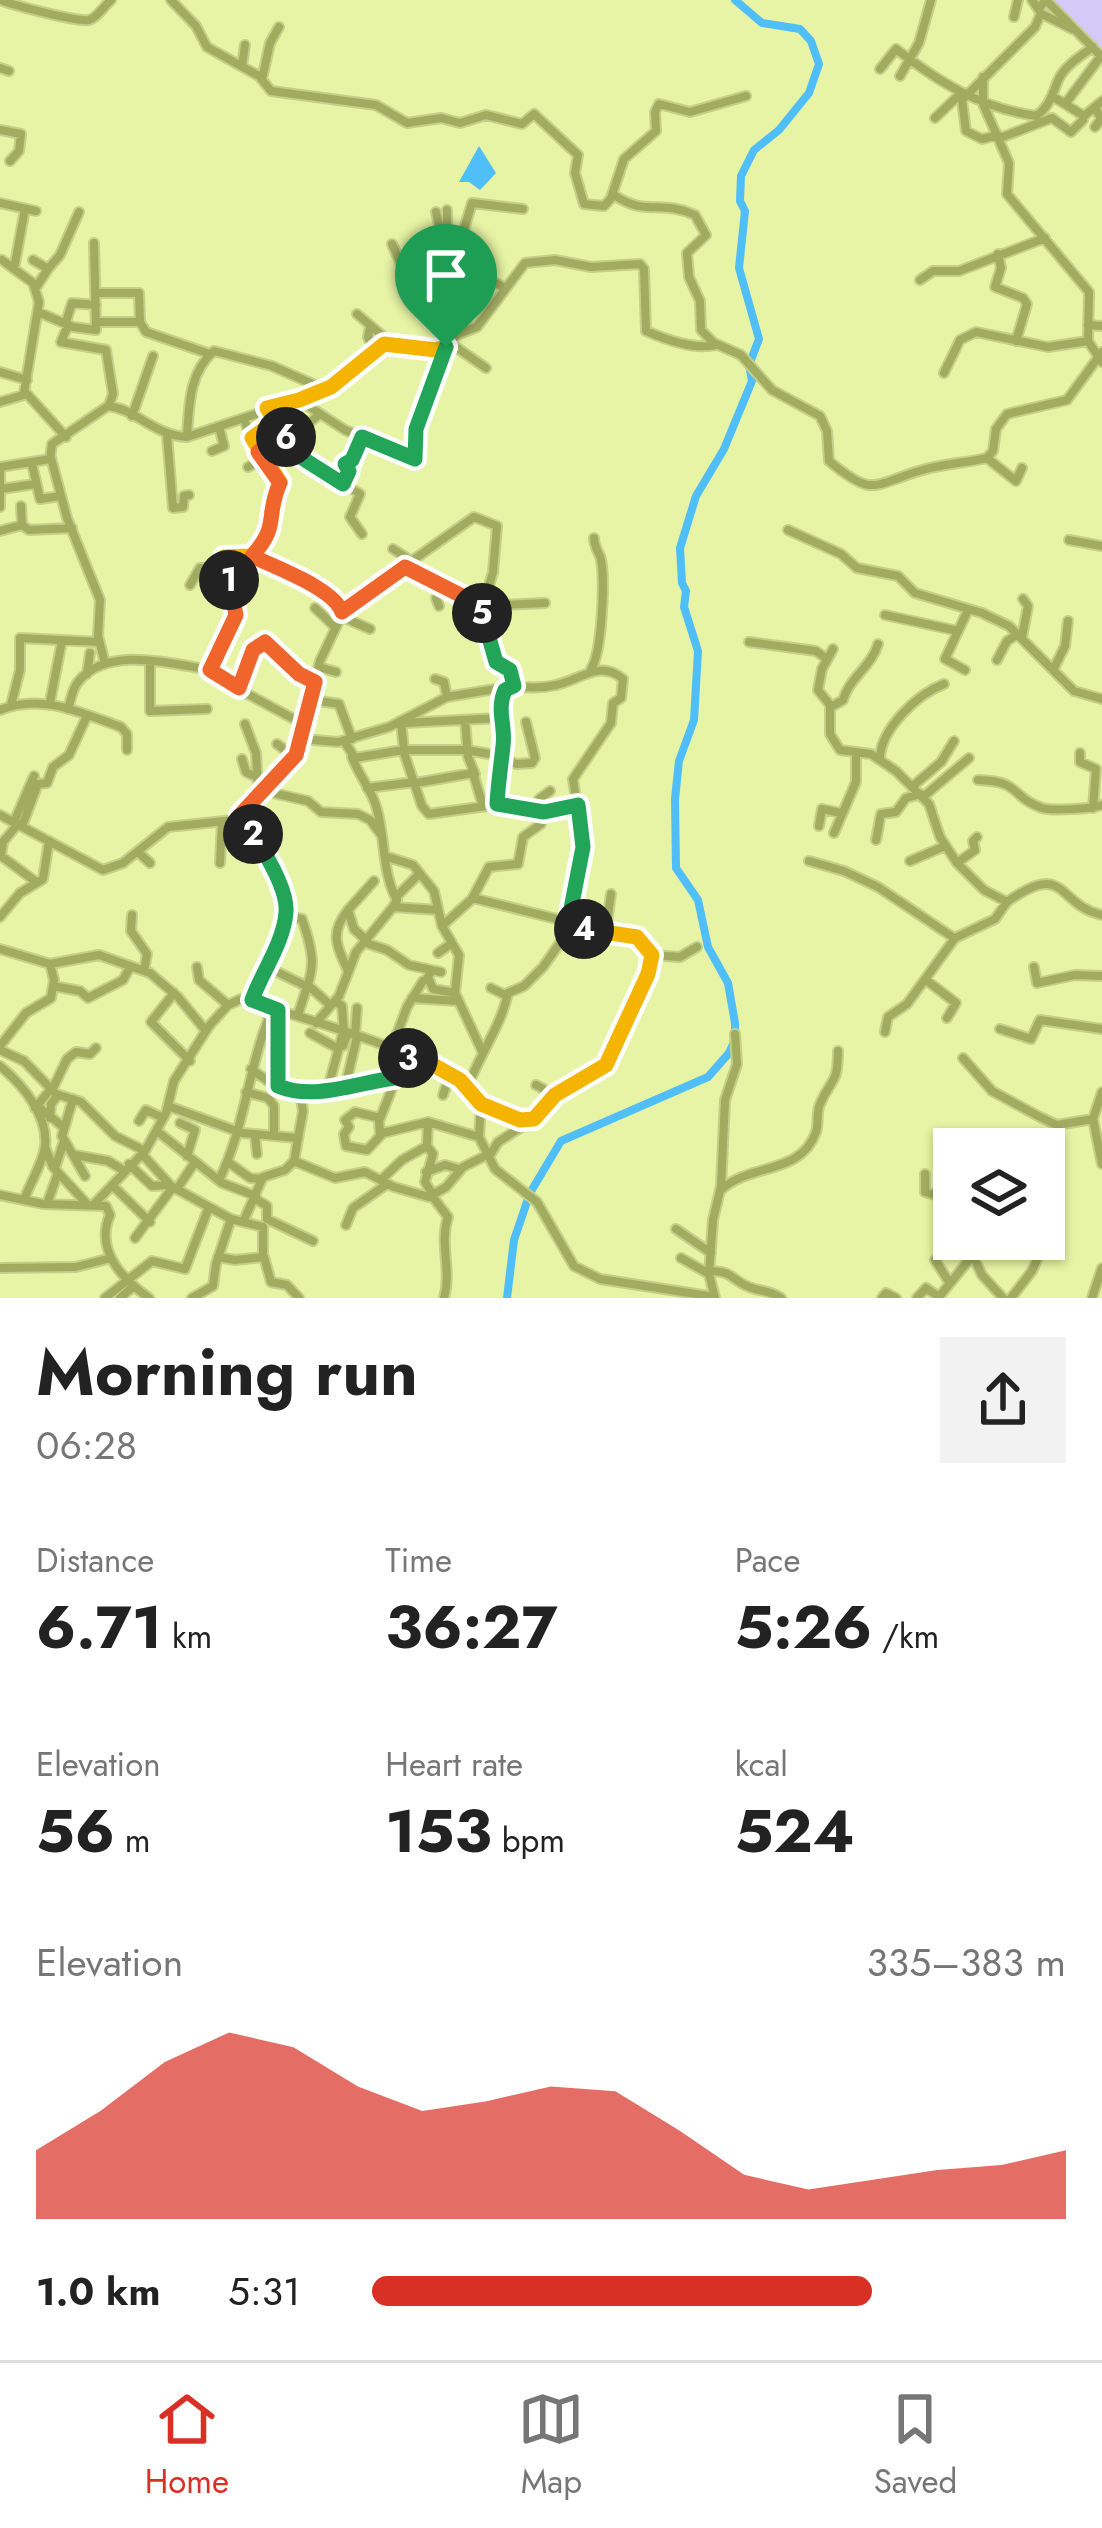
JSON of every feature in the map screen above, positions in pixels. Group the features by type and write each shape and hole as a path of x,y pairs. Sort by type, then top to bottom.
{"street":[{"path":"2,3 87,20 111,0"},
{"path":"171,0 196,26 207,46 262,79 273,92 376,105 407,123 441,118 460,123 485,115 521,124 536,115 578,155 575,176 584,204 604,206 624,159 656,131 659,104 690,112 746,96"},
{"path":"900,76 919,43 932,0"},
{"path":"1014,17 1018,0"},
{"path":"935,118 1032,31 1039,5 1075,30 1102,57 1065,104"},
{"path":"262,79 279,27"},
{"path":"242,67 244,45"},
{"path":"880,69 894,49 983,104 1036,116 1044,112 1059,77 1093,47"},
{"path":"612,195 638,209 676,206 703,223 705,237 688,254 686,264 700,301 701,330 741,356 772,390 820,416 827,431 829,461 862,483 885,486 914,472 987,458 1005,416 1067,400 1100,357 1088,341 1089,292 1006,194 1009,163 983,104 983,77"},
{"path":"962,94 966,131 982,139 1052,118 1070,132 1083,120"},
{"path":"1052,96 1084,116 1099,104"},
{"path":"1099,104 1099,123"},
{"path":"0,130 20,134 19,151 10,161"},
{"path":"0,203 36,211"},
{"path":"462,274 460,244 472,203 523,209"},
{"path":"14,269 25,209"},
{"path":"447,210 447,233"},
{"path":"24,393 38,312 36,288 61,255 80,212"},
{"path":"436,212 439,225 460,244"},
{"path":"920,280 934,272 959,271 1045,238"},
{"path":"38,312 94,331 98,322 94,243"},
{"path":"392,244 405,273 474,272 505,288"},
{"path":"998,254 1001,268 995,287 1027,304 1016,341"},
{"path":"2,260 36,288"},
{"path":"32,260 48,269"},
{"path":"299,400 362,437 415,459 416,429 448,345 458,334 477,327 525,263 640,264 646,332 706,348 718,345"},
{"path":"96,293 139,292 140,322 146,332 210,354"},
{"path":"1091,308 1101,301"},
{"path":"96,304 72,303 61,342 106,350 112,394 108,406 51,446 51,458 100,600 105,663"},
{"path":"357,314 384,337 384,344"},
{"path":"98,322 140,322"},
{"path":"1088,325 1102,326"},
{"path":"370,327 368,337 374,350"},
{"path":"944,374 960,340 970,333 1048,346 1088,341"},
{"path":"108,406 123,409 167,435 187,437 326,389 384,344 436,350 448,345"},
{"path":"448,345 486,368"},
{"path":"187,437 198,370 210,354 221,350 326,389"},
{"path":"132,416 153,356"},
{"path":"0,372 27,380"},
{"path":"0,402 24,393"},
{"path":"24,393 66,436"},
{"path":"267,408 305,460 360,495 350,518 362,535"},
{"path":"308,424 320,414"},
{"path":"244,419 260,456 280,483 271,501 272,530 252,556"},
{"path":"252,438 275,421"},
{"path":"212,451 224,446 219,427"},
{"path":"248,467 283,433"},
{"path":"167,435 173,508 183,507 183,497 189,495"},
{"path":"343,484 349,471 345,464 352,460 362,437"},
{"path":"0,507 0,468 51,458"},
{"path":"987,458 1016,481 1022,468"},
{"path":"32,464 42,500 62,496"},
{"path":"2,489 36,483"},
{"path":"21,506 22,525 28,530 72,528"},
{"path":"341,614 472,518 493,522 497,526 496,554 483,608 496,662 510,670 511,687"},
{"path":"0,532 22,525"},
{"path":"788,530 840,554 857,568 898,576 915,592 986,614 1021,636 1073,692 1102,699"},
{"path":"591,670 598,659 602,611 601,560 594,538"},
{"path":"1069,540 1102,546"},
{"path":"393,549 442,588 483,608 545,603"},
{"path":"219,568 227,556 252,556 327,595 339,604 341,614 323,654 294,758 269,782 258,785"},
{"path":"190,585 200,568 219,568 229,578 236,613 210,670"},
{"path":"439,606 436,598 442,588"},
{"path":"1021,636 1028,607 1023,599"},
{"path":"315,608 336,628"},
{"path":"965,670 945,658 968,610"},
{"path":"341,614 370,628"},
{"path":"885,615 958,631"},
{"path":"1053,670 1065,646 1068,621"},
{"path":"998,660 1007,641 1021,636"},
{"path":"11,705 20,670 20,638 100,643"},
{"path":"50,703 62,641"},
{"path":"748,641 816,651 828,659"},
{"path":"239,688 249,657 262,642 315,682"},
{"path":"313,644 323,654"},
{"path":"831,707 843,700 878,644"},
{"path":"833,649 818,691 831,707 832,739 840,750 880,758 919,793 957,863 984,890 1007,902"},
{"path":"87,674 90,653"},
{"path":"68,709 74,686 105,663 150,663 210,670 305,725"},
{"path":"150,663 150,711 207,709"},
{"path":"319,667 336,672"},
{"path":"302,739 348,740 400,722 447,697 553,686 591,670 617,673 623,682 621,698 613,703 611,723 572,782 583,847 565,938 524,986 506,996"},
{"path":"435,680 444,682 447,697"},
{"path":"880,758 885,737 905,712 926,692 944,684"},
{"path":"497,804 503,725 499,718 502,694 511,687"},
{"path":"313,700 339,704 352,756 384,836 388,885 396,903"},
{"path":"0,710 28,701 50,703 125,730 127,750"},
{"path":"35,881 1,856 3,842 38,784 47,784 53,767 69,756 87,716"},
{"path":"400,722 499,718"},
{"path":"465,720 467,750 483,806"},
{"path":"400,722 404,750 422,806 429,814 497,804 541,811 578,805"},
{"path":"352,756 467,750 516,764 534,761 526,722"},
{"path":"0,815 98,869 121,865 172,826 222,823 240,815 258,785 255,749 245,724"},
{"path":"919,793 955,742"},
{"path":"277,744 294,758"},
{"path":"834,833 857,778 856,752"},
{"path":"978,780 1003,780 1045,808 1098,806 1096,772 1079,761 1080,753"},
{"path":"877,840 881,814 896,812 906,798 969,758"},
{"path":"242,759 258,785 310,802 321,812 358,814 384,836"},
{"path":"367,788 475,774"},
{"path":"18,824 34,776"},
{"path":"442,926 473,898 489,867 518,865 523,837 542,824 538,799 550,791"},
{"path":"818,826 822,809 842,813"},
{"path":"240,815 273,864 286,916 252,1003"},
{"path":"220,863 222,823"},
{"path":"957,863 975,850 977,838"},
{"path":"0,917 35,881 43,879 50,841"},
{"path":"910,862 946,846"},
{"path":"138,852 151,863"},
{"path":"388,857 413,865 434,891 442,926 460,962 458,997 482,1053"},
{"path":"809,862 878,886 955,938"},
{"path":"313,1028 333,1003 364,940 419,874"},
{"path":"348,972 334,944 338,926 374,881"},
{"path":"885,1032 888,1017 907,1004 955,938 995,919 1007,902 1026,889 1052,884 1067,891 1085,910 1102,915"},
{"path":"606,930 611,893"},
{"path":"473,898 637,937 652,955 675,958 697,947"},
{"path":"396,903 438,910"},
{"path":"348,910 364,940 409,965 437,971 428,977 433,989 458,997"},
{"path":"132,915 131,931 147,954 143,971"},
{"path":"286,916 300,917 310,940 313,974 298,1016"},
{"path":"438,953 452,943"},
{"path":"0,949 50,964 93,954 143,971 173,993 206,1031"},
{"path":"433,1195 460,1169 490,1155 498,1142 530,1122 555,1095 606,1065 648,974 652,955"},
{"path":"50,964 51,998 26,1013 0,1048 35,1069 53,1091 92,1111 115,1136 143,1152 173,1187 231,1219 264,1223 313,1241"},
{"path":"53,986 78,990 88,998 123,980 130,967"},
{"path":"197,967 199,980 229,1005"},
{"path":"265,967 342,1006 352,1085"},
{"path":"1034,967 1037,983 1075,975 1102,976"},
{"path":"926,980 956,1002 947,1018"},
{"path":"391,1050 423,981"},
{"path":"491,988 506,996"},
{"path":"173,993 151,1022 190,1060"},
{"path":"468,1086 491,1030 503,1020 506,996"},
{"path":"412,998 458,997"},
{"path":"0,1195 47,1204 98,1201 158,1131 174,1081 206,1031 229,1005 242,999 298,1016 340,1047"},
{"path":"327,1091 357,1008"},
{"path":"219,1180 239,1132 251,1069 276,1009"},
{"path":"276,1009 278,1086"},
{"path":"1000,1029 1031,1039 1040,1020 1102,1029"},
{"path":"313,1028 347,1034 428,1062 468,1086 481,1104 530,1122"},
{"path":"481,1104 479,1137 497,1172 532,1198 546,1215 566,1257 586,1274 715,1298 709,1272 713,1214 720,1194 725,1100 737,1064 735,1034"},
{"path":"50,1118 53,1091 69,1057 76,1052 90,1054 96,1048"},
{"path":"720,1194 732,1182 799,1158 817,1130 820,1103 836,1081 838,1052"},
{"path":"359,1171 380,1134 380,1118 405,1056"},
{"path":"963,1058 992,1091 1040,1118 1057,1125 1096,1119"},
{"path":"0,1066 36,1106 56,1171 76,1191 110,1210 103,1231 111,1258 148,1298"},
{"path":"251,1069 278,1086 300,1091 327,1091 394,1078"},
{"path":"443,1095 450,1075"},
{"path":"536,1085 555,1095"},
{"path":"36,1106 53,1091"},
{"path":"228,1162 250,1178 262,1179 285,1170 294,1161 303,1111 300,1091"},
{"path":"246,1092 268,1098 274,1106 274,1134"},
{"path":"1102,1092 1096,1119 1102,1164"},
{"path":"47,1204 64,1142 62,1126 73,1100"},
{"path":"36,1106 62,1126"},
{"path":"169,1106 239,1132 297,1138"},
{"path":"139,1121 146,1109 163,1118"},
{"path":"368,1150 346,1146 346,1120 358,1110 380,1118"},
{"path":"380,1134 428,1122 479,1137"},
{"path":"428,1122 428,1146 433,1154 426,1172 427,1187 448,1219 444,1298"},
{"path":"136,1238 191,1159 195,1130 180,1123"},
{"path":"158,1131 219,1180 267,1206 264,1257 270,1282 287,1285 299,1298"},
{"path":"255,1135 257,1154"},
{"path":"64,1142 85,1176"},
{"path":"346,1225 353,1208 402,1160 428,1146"},
{"path":"23,1200 45,1147"},
{"path":"75,1155 126,1167 152,1186 173,1187"},
{"path":"294,1161 335,1178 359,1171 433,1195"},
{"path":"426,1172 444,1165 460,1169"},
{"path":"925,1174 925,1192 933,1194"},
{"path":"244,1220 262,1179"},
{"path":"112,1186 150,1222"},
{"path":"76,1191 76,1204"},
{"path":"120,1298 156,1259 185,1268 209,1208"},
{"path":"192,1298 212,1288 231,1219"},
{"path":"676,1229 712,1253"},
{"path":"218,1257 264,1257"},
{"path":"0,1268 76,1267 111,1258"},
{"path":"681,1258 709,1272 729,1272 746,1286 769,1290 781,1298"},
{"path":"934,1260 950,1282"},
{"path":"917,1298 925,1288 939,1298 969,1260"},
{"path":"975,1260 986,1281 1007,1298 1037,1260"},
{"path":"1093,1298 1102,1268"},
{"path":"105,1298 132,1284"},
{"path":"882,1298 886,1293 896,1298"}],"shaded area":[{"path":"1051,0 1102,0 1102,54"}],"water":[{"path":"479,146 496,173 480,190 459,182"}],"waterway":[{"path":"507,1298 514,1240 530,1193 561,1141 708,1077 735,1040 728,983 708,947 698,900 676,868 675,799 679,761 694,720 698,651 684,607 680,548 696,496 724,449 752,381 749,365 759,339 739,268 745,211 740,201 741,176 754,150 779,130 809,93 819,64 811,41 800,29 762,23 735,0"}],"route":[{"path":"446,347 384,344 331,387 267,408 275,421 252,438 258,452 280,482 278,486 276,493 271,501 270,513 272,530 252,556 224,557 219,568 229,578 236,613 210,670 239,688 253,650 265,642 299,674 315,682 296,755 240,815 273,864 286,907 274,952 252,1000 278,1010 278,1086 327,1091 394,1078 405,1056 428,1062 460,1080 481,1104 530,1122 555,1095 606,1065 648,974 652,955 632,935 568,924 583,847 578,805 544,812 497,804 498,763 503,751 501,701 505,690 514,686 510,670 496,662 480,605 405,567 342,612 327,595 252,556 266,541 272,530 272,527 270,513 270,506 271,501 278,486 280,483 280,482 271,472 258,452 283,433 305,460 343,484 349,471 345,464 352,460 362,437 415,459 416,429 446,347"}]}
